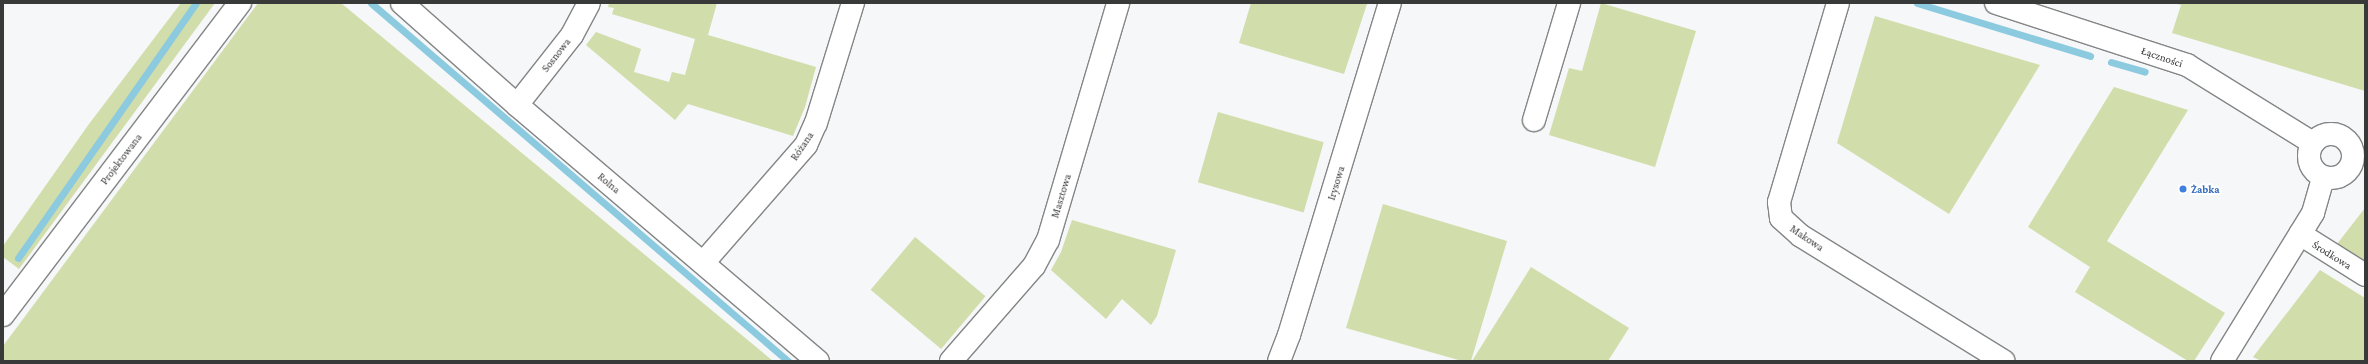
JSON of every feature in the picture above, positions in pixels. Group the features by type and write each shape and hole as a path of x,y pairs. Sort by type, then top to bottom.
{"street":[{"name":"Projektowana","path":"3,315 240,3"},
{"name":"Rolna","path":"402,3 517,105 818,361"},
{"name":"Sosnowa","path":"517,105 572,35 589,3"},
{"name":"Różana","path":"703,263 806,145 816,123 853,3"},
{"name":"Masztowa","path":"951,361 1034,266 1048,240 1118,3"},
{"name":"Irysowa","path":"1279,361 1292,328 1390,3"},
{"path":"1534,120 1569,3"},
{"name":"Makowa","path":"1838,3 1779,202 1781,218 1801,236 2003,361"},
{"name":"Łączności","path":"1996,3 2187,65 2313,143"},
{"path":"2330,133 2357,137 2353,163 2346,173 2336,179 2323,177 2315,172 2310,162 2309,152 2313,143 2320,136 2330,133"},
{"path":"2222,361 2313,213 2323,177"},
{"name":"Środkowa","path":"2300,234 2365,275"}],"green space":[{"path":"181,3 215,3 19,269 3,257 3,246 89,124"},
{"path":"258,3 341,3 773,361 3,361 3,346"},
{"path":"609,3 717,3 708,35 816,67 805,107 793,136 688,104 675,120 586,45 596,32 641,49 634,72 669,82 672,72 685,75 695,39 612,14 614,8 608,7"},
{"path":"1251,3 1367,4 1344,74 1239,43"},
{"path":"1601,3 1696,31 1655,167 1549,135 1569,68 1582,71"},
{"path":"2173,3 2365,3 2365,91 2172,33 2181,5"},
{"path":"1875,16 2040,65 1949,214 1837,143"},
{"path":"2114,87 2188,110 2107,241 2225,313 2194,361 2188,361 2075,292 2090,267 2028,227"},
{"path":"1218,112 1324,142 1304,212 1198,182"},
{"path":"1383,204 1507,241 1471,361 1462,361 1346,328"},
{"path":"2365,208 2365,262 2337,244"},
{"path":"1072,220 1176,250 1157,316 1151,325 1122,299 1106,319 1051,270 1061,252"},
{"path":"915,237 985,296 941,349 871,290"},
{"path":"1531,267 1629,328 1608,361 1472,361"},
{"path":"2320,270 2365,298 2365,361 2261,361 2253,357"}],"waterway":[{"path":"18,258 196,3"},
{"path":"371,3 788,361"},
{"path":"1917,3 2090,56"},
{"path":"2111,62 2145,72"}],"place":[{"name":"Żabka","path":"2183,189"}]}
